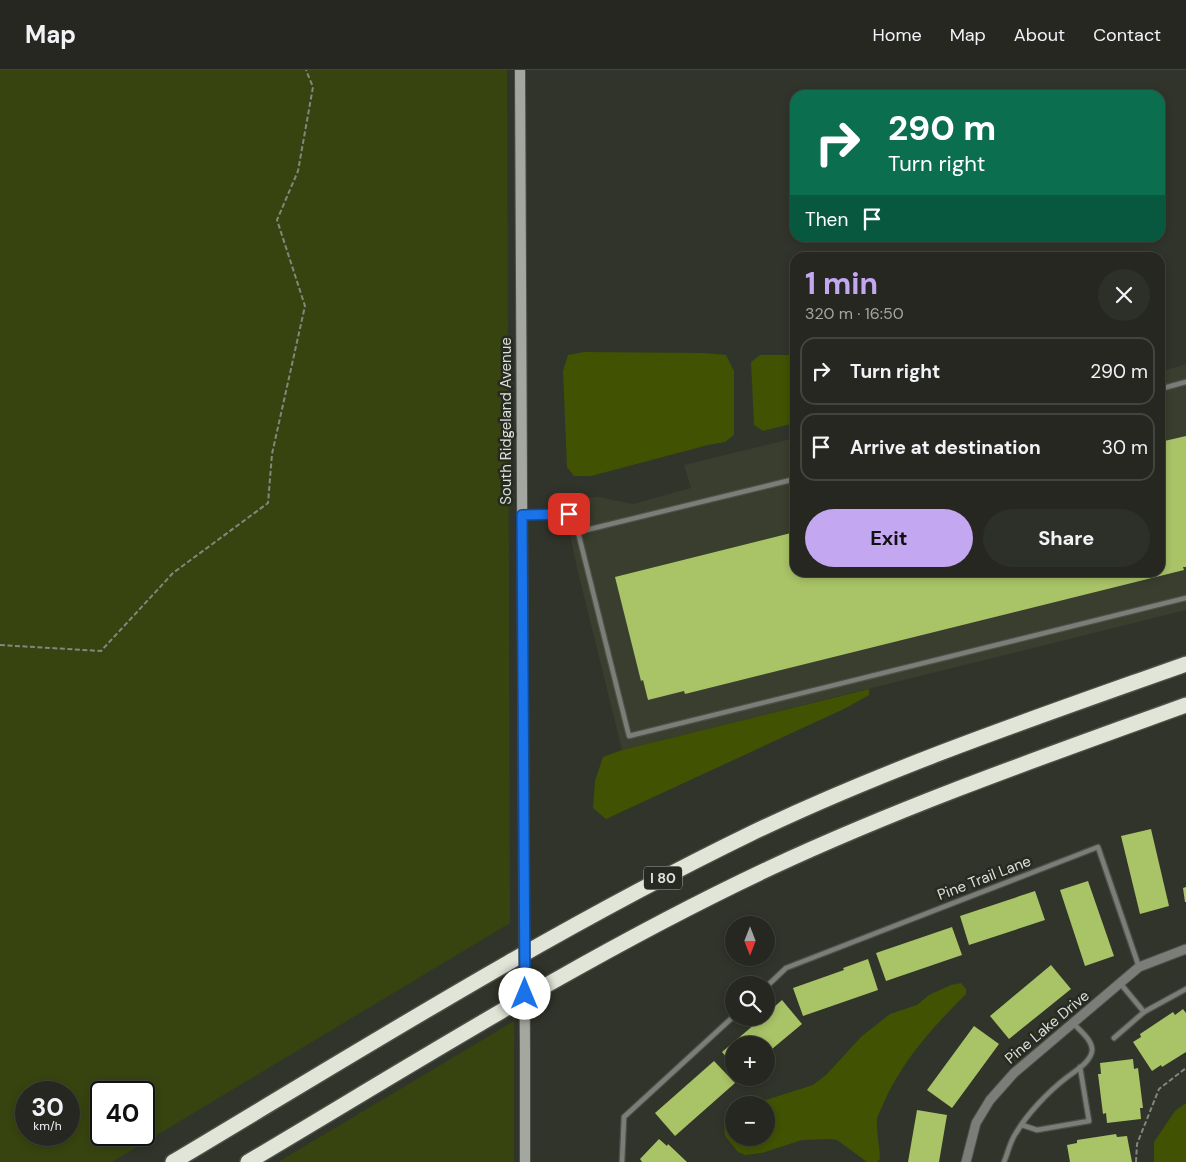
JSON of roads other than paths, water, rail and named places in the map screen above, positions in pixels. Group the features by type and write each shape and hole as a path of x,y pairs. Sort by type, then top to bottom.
{"highway":[{"name":"I 80","path":"174,1162 544,942 626,897 752,833 884,775 972,741 1186,664"},
{"name":"I 80","path":"248,1162 550,982 641,932 768,869 898,811 983,778 1186,706"}],"street":[{"name":"South Ridgeland Avenue","path":"520,70 525,1162"},
{"name":"Pine Lake Drive","path":"966,1162 976,1123 990,1100 1014,1073 1139,967 1186,949"}],"lane":[{"path":"1165,388 1186,382"},
{"path":"578,532 790,480"},
{"path":"522,515 569,514 578,532 629,736 1186,598"},
{"name":"Pine Trail Lane","path":"775,978 786,968 1098,847 1139,967"},
{"path":"1120,983 1144,1012"},
{"path":"1114,1038 1144,1012 1186,989"},
{"path":"1004,1162 1015,1134 1022,1125 1054,1088 1087,1062 1092,1054 1090,1041 1073,1023"},
{"path":"622,1162 624,1117 725,1024"},
{"path":"1022,1125 1037,1130 1089,1121 1080,1067"}]}
